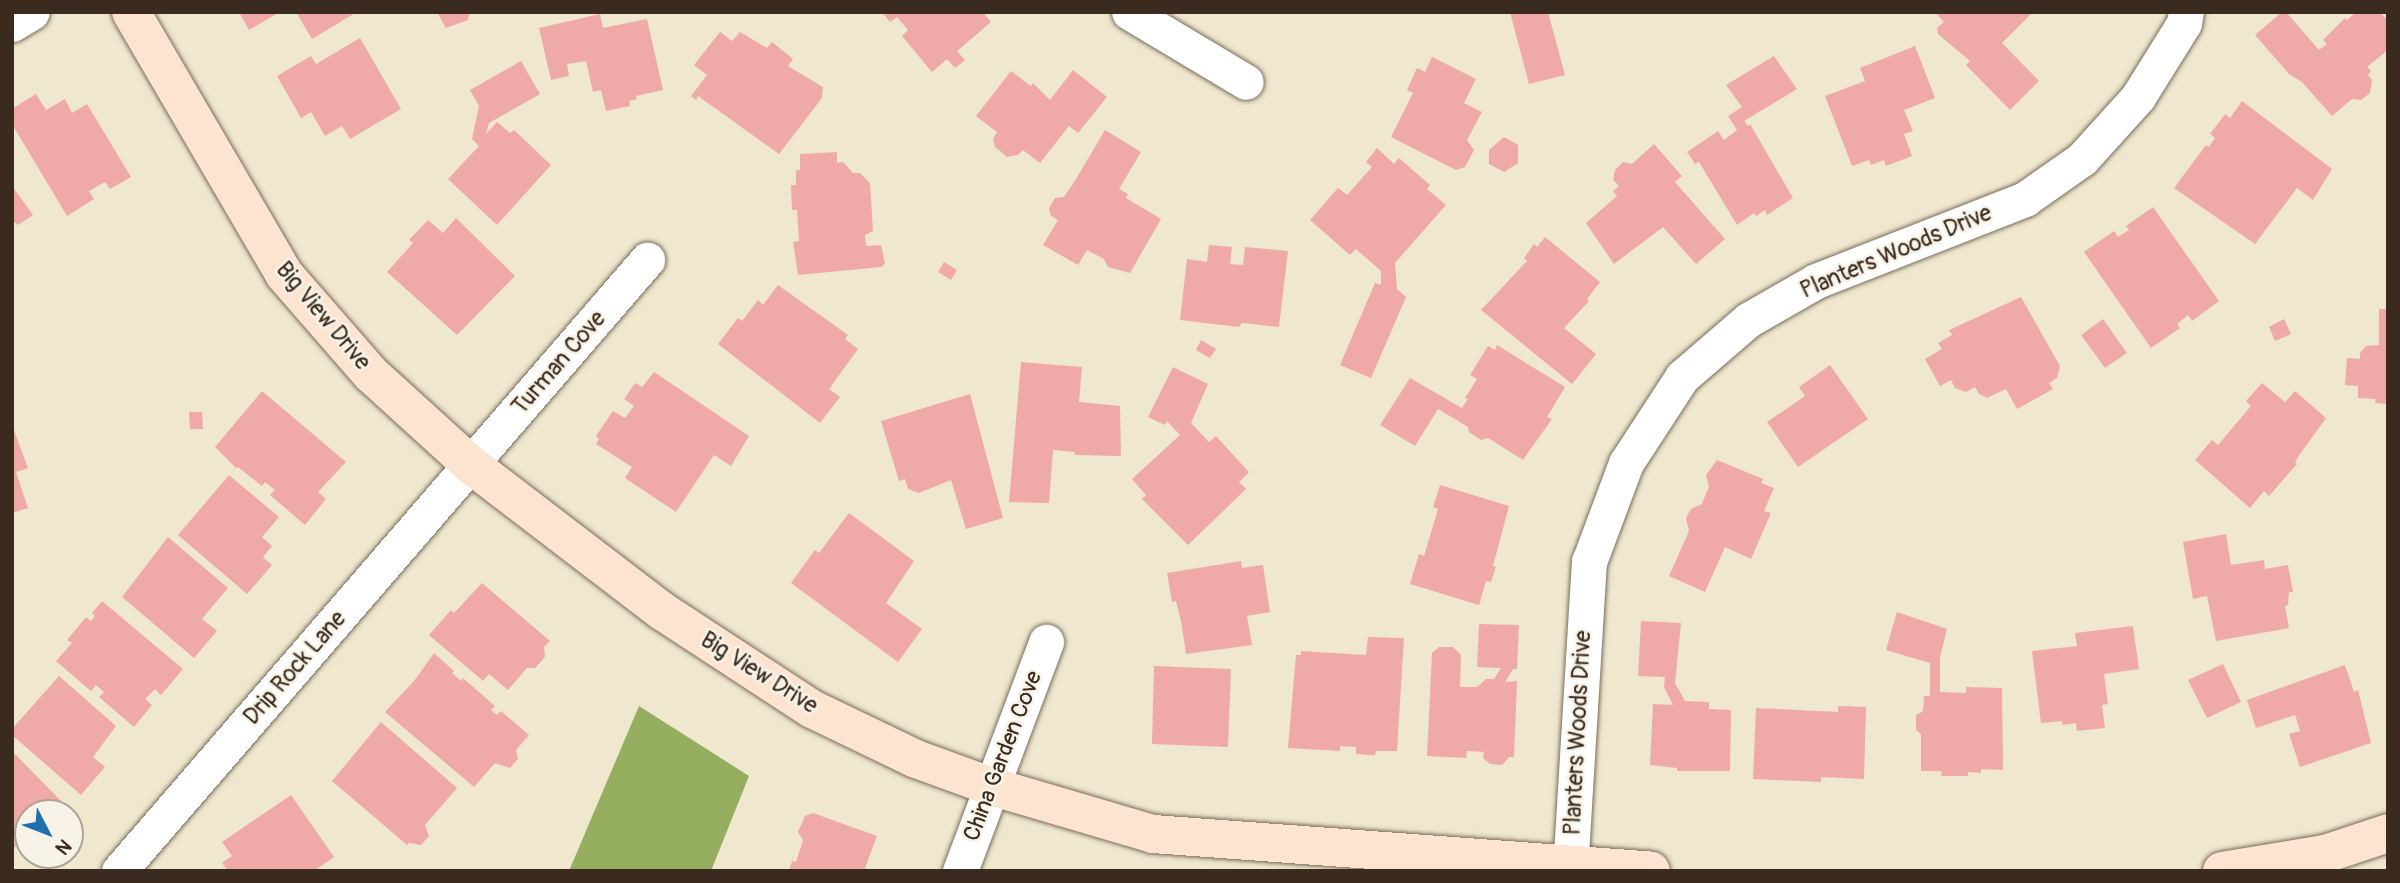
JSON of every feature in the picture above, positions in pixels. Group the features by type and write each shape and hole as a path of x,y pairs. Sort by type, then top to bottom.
{"street":[{"path":"12,24 32,12"},
{"name":"Big View Drive","path":"131,12 284,274 371,374 471,465 662,611 812,709 916,759 990,786 1153,834 1570,869 1651,871"},
{"path":"1129,12 1246,82"},
{"name":"Planters Woods Drive","path":"1570,869 1589,562 1626,463 1682,377 1748,320 1816,281 2025,199 2082,159 2138,97 2184,23 2186,12"},
{"name":"Turman Cove","path":"471,465 647,260"},
{"name":"Drip Rock Lane","path":"119,871 471,465"},
{"name":"China Garden Cove","path":"960,871 1046,642"},
{"path":"2222,871 2325,854 2388,833"}],"green space":[{"path":"639,706 749,776 711,871 569,871"}],"building":[{"path":"239,12 280,12 249,30"},
{"path":"296,12 357,12 312,39"},
{"path":"437,12 470,12 468,20 446,28"},
{"path":"882,12 983,12 991,22 957,51 965,60 955,68 947,59 932,72 902,36 908,30 897,17 890,22"},
{"path":"1510,12 1548,12 1565,75 1529,84"},
{"path":"1935,12 2033,12 2002,43 2039,81 2010,110 1966,65 1970,61 1938,34 1937,28 1944,22"},
{"path":"2282,12 2286,12 2319,50 2327,44 2323,40 2345,18 2347,20 2356,12 2380,12 2388,21 2388,50 2367,67 2371,71 2368,75 2372,80 2370,93 2361,100 2352,99 2332,116 2302,82 2289,74 2255,35"},
{"path":"600,14 603,28 647,19 663,90 636,96 637,99 629,101 630,106 606,111 601,90 593,92 586,61 567,64 569,76 551,80 539,28"},
{"path":"720,32 732,41 740,32 767,48 772,42 793,59 788,66 823,87 822,98 779,154 698,96 696,100 691,96 707,75 694,65"},
{"path":"360,38 401,109 350,139 342,126 325,136 311,112 301,118 277,76 311,56 316,64"},
{"path":"1915,46 1935,98 1904,110 1913,131 1904,134 1912,156 1886,166 1884,160 1871,165 1869,160 1852,166 1825,96 1865,81 1860,68"},
{"path":"1774,56 1797,89 1744,121 1748,126 1750,124 1793,198 1767,215 1765,210 1756,216 1754,213 1737,225 1699,162 1695,164 1687,152 1718,131 1724,140 1737,130 1728,116 1742,107 1726,85"},
{"path":"1432,57 1476,79 1464,103 1482,112 1467,140 1474,150 1465,167 1456,170 1391,137 1413,93 1407,90 1417,68 1425,72"},
{"path":"521,61 540,94 489,123 486,134 497,122 510,133 514,130 551,165 497,225 448,179 479,146 472,139 479,106 470,90"},
{"path":"1073,70 1107,97 1078,133 1069,126 1040,163 1023,150 1018,155 1007,157 995,147 993,139 997,132 976,116 1011,71 1031,86 1033,83 1050,100"},
{"path":"36,94 46,110 65,99 72,113 87,104 131,177 110,189 105,182 89,191 94,199 67,216 12,124 12,109"},
{"path":"2242,101 2332,169 2313,200 2297,188 2255,244 2174,188 2206,145 2209,147 2215,138 2210,134 2225,114 2230,118"},
{"path":"1105,130 1141,152 1119,189 1128,194 1126,198 1161,219 1130,273 1108,267 1104,259 1087,250 1078,265 1043,245 1058,220 1051,216 1049,208 1055,198 1064,197"},
{"path":"1504,137 1518,145 1518,163 1504,172 1489,164 1489,150"},
{"path":"1654,144 1682,176 1675,182 1725,239 1696,264 1663,227 1614,264 1586,223 1617,196 1613,191 1619,186 1613,180 1615,170 1623,162 1632,164"},
{"path":"1377,148 1394,164 1399,158 1430,185 1427,189 1446,205 1395,263 1397,289 1406,297 1371,378 1340,365 1375,283 1381,285 1381,271 1356,249 1350,255 1310,220 1338,188 1347,195 1372,167 1366,162"},
{"path":"837,152 837,163 843,162 853,173 860,173 870,183 873,231 865,235 866,246 881,245 885,263 882,267 798,275 793,242 799,241 797,210 792,210 791,185 796,185 800,154"},
{"path":"12,186 33,215 18,225 15,222 12,224"},
{"path":"2153,207 2219,301 2192,321 2188,315 2177,324 2180,328 2151,348 2084,252 2114,231 2118,237 2129,230 2126,226"},
{"path":"456,218 515,276 457,335 387,272 413,243 409,240 428,220 443,233"},
{"path":"1545,237 1600,282 1587,299 1589,301 1564,328 1596,354 1572,384 1481,310 1527,261 1524,258 1534,244 1537,247"},
{"path":"1209,245 1232,247 1230,264 1243,265 1245,247 1288,251 1279,327 1242,323 1239,327 1180,320 1187,259 1207,262"},
{"path":"944,262 957,270 951,280 938,272"},
{"path":"778,285 848,335 845,339 858,349 829,389 840,397 820,423 718,344 738,318 742,321 758,300 763,305"},
{"path":"2021,297 2060,366 2057,378 2049,383 2053,389 2017,409 2006,389 1987,398 1979,394 1975,387 1966,392 1955,388 1951,380 1940,386 1925,359 1942,349 1938,343 1952,335 1949,330"},
{"path":"2379,309 2388,309 2388,404 2375,403 2376,399 2358,398 2358,386 2345,385 2347,358 2360,359 2360,353 2366,346 2379,345"},
{"path":"2103,319 2127,353 2105,368 2081,335"},
{"path":"2284,319 2291,334 2275,341 2269,327"},
{"path":"1201,340 1216,349 1210,358 1196,350"},
{"path":"1497,345 1565,387 1547,417 1552,419 1523,460 1488,438 1481,440 1469,432 1468,427 1438,409 1415,446 1380,425 1410,378 1462,408 1477,379 1470,375 1488,346 1495,350"},
{"path":"1021,362 1082,367 1079,402 1120,406 1121,456 1075,455 1075,452 1053,450 1049,503 1009,502"},
{"path":"1830,365 1868,419 1798,467 1767,422 1805,396 1799,387"},
{"path":"1173,367 1208,384 1191,423 1209,442 1216,436 1249,472 1239,482 1246,489 1188,545 1142,499 1146,495 1132,479 1180,435 1167,421 1165,425 1148,417"},
{"path":"654,372 749,436 731,466 714,455 676,512 625,478 632,467 596,444 599,439 596,436 613,411 625,418 634,406 624,399 635,383 642,387"},
{"path":"2262,383 2285,402 2295,391 2326,418 2300,454 2295,462 2297,464 2269,496 2264,491 2250,508 2195,460 2212,440 2218,445 2251,406 2246,401"},
{"path":"262,391 346,462 318,492 326,499 305,525 270,495 275,490 265,482 262,486 236,468 215,447"},
{"path":"970,394 1003,518 966,529 951,480 919,493 908,489 905,479 899,481 881,421"},
{"path":"189,412 202,412 203,429 190,429"},
{"path":"12,425 28,468 16,472 28,508 12,513"},
{"path":"1717,460 1763,479 1761,483 1774,488 1764,511 1771,513 1751,559 1725,547 1705,592 1669,576 1689,531 1686,518 1691,509 1702,504 1709,486 1706,475"},
{"path":"229,475 279,517 262,537 272,546 263,557 272,565 247,594 178,535"},
{"path":"1440,485 1509,506 1493,566 1496,567 1491,582 1486,581 1479,605 1410,584 1419,554 1424,556 1438,509 1433,507"},
{"path":"849,513 914,561 886,603 922,629 898,662 791,583 815,550 819,553"},
{"path":"2226,534 2231,565 2264,560 2265,569 2288,565 2293,592 2289,592 2288,605 2285,606 2289,628 2216,641 2207,596 2193,599 2183,542"},
{"path":"168,537 228,588 202,619 217,631 194,658 122,597"},
{"path":"1241,561 1242,568 1263,565 1270,612 1247,616 1252,645 1186,654 1181,621 1176,601 1172,602 1167,573"},
{"path":"482,583 550,641 544,647 545,657 535,668 527,668 508,690 489,674 483,681 429,635 451,610 454,613"},
{"path":"102,601 183,669 161,695 155,689 145,699 152,705 134,727 99,697 104,692 96,685 91,691 56,661 72,643 67,640 86,617 91,621 95,616 92,613"},
{"path":"1897,612 1947,629 1940,657 1940,692 1966,693 1966,687 2002,688 2003,770 1981,769 1981,773 1968,772 1968,776 1941,776 1942,771 1921,771 1921,734 1916,730 1916,715 1923,711 1924,696 1930,696 1930,663 1886,650"},
{"path":"1641,621 1681,623 1675,683 1685,701 1709,702 1709,709 1731,710 1730,771 1677,771 1677,768 1650,765 1653,704 1673,705 1664,687 1665,677 1638,676"},
{"path":"1479,624 1519,625 1517,669 1513,669 1505,682 1517,681 1514,757 1509,757 1502,765 1490,764 1483,758 1484,752 1467,751 1466,758 1427,756 1432,653 1439,647 1453,647 1461,655 1460,687 1477,687 1486,679 1494,679 1501,668 1477,667"},
{"path":"2133,626 2139,669 2104,674 2108,704 2102,705 2105,728 2077,731 2076,723 2041,723 2032,651 2077,646 2075,633"},
{"path":"1368,637 1404,638 1397,751 1376,751 1375,755 1368,755 1356,754 1356,747 1340,746 1340,751 1288,748 1296,655 1301,655 1301,651 1366,655"},
{"path":"434,653 461,681 463,678 495,706 491,710 497,715 501,711 529,735 516,750 518,759 510,768 495,763 474,787 385,712 414,681"},
{"path":"2223,664 2241,702 2207,718 2188,680"},
{"path":"2345,665 2354,692 2358,690 2371,743 2300,767 2289,734 2300,731 2295,715 2256,728 2247,700"},
{"path":"1154,666 1231,669 1228,747 1152,744"},
{"path":"59,676 116,726 93,757 105,767 81,795 12,735 12,729"},
{"path":"1838,706 1866,707 1864,779 1821,777 1821,782 1753,779 1756,708 1838,712"},
{"path":"381,722 457,788 425,825 429,836 421,845 407,845 332,781"},
{"path":"14,753 59,799 14,799 12,850"},
{"path":"291,795 334,857 314,871 228,871 222,863 232,856 222,842"},
{"path":"813,813 877,836 865,868 872,871 789,871 792,861 796,862 803,840 798,832 805,816"}]}
